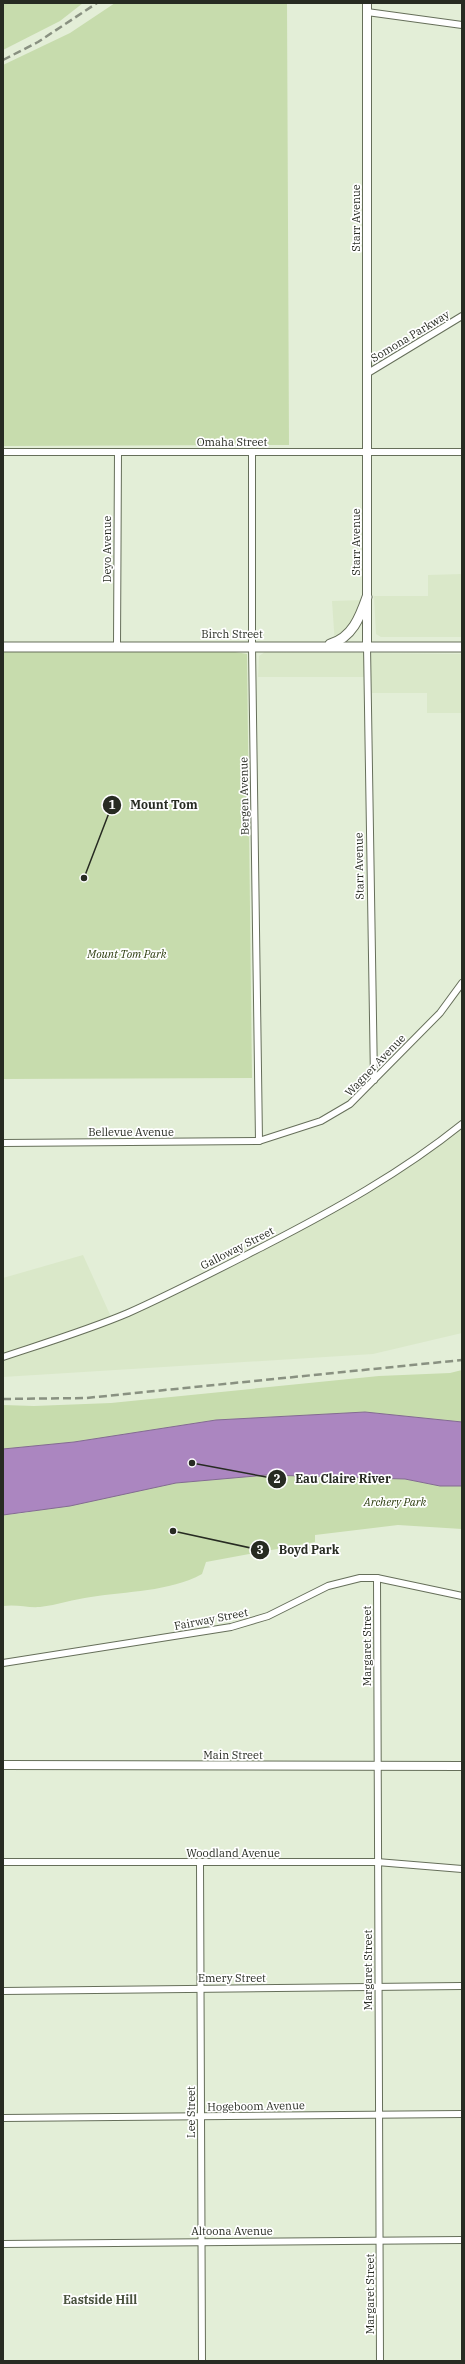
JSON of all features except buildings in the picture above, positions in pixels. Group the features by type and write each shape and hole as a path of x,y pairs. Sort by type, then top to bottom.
{"main road":[{"path":"325,646 341,640 353,629 367,597"},
{"name":"Birch Street","path":"3,647 462,647"}],"street":[{"path":"367,7 462,25"},
{"name":"Starr Avenue","path":"367,7 367,646 374,1080"},
{"name":"Somona Parkway","path":"368,374 462,316"},
{"name":"Omaha Street","path":"3,452 462,452"},
{"name":"Deyo Avenue","path":"117,646 118,452"},
{"name":"Bergen Avenue","path":"252,452 252,646 259,1141"},
{"name":"Wagner Avenue","path":"259,1141 321,1121 350,1104 440,1013 462,983"},
{"name":"Galloway Street","path":"3,1357 95,1326 185,1286 329,1212 382,1182 427,1152 462,1124"},
{"name":"Bellevue Avenue","path":"3,1143 259,1141"},
{"name":"Fairway Street","path":"3,1663 231,1627 268,1616 344,1580 377,1578 462,1596"},
{"name":"Margaret Street","path":"377,1578 376,1767 380,2361"},
{"name":"Main Street","path":"3,1765 462,1766"},
{"name":"Woodland Avenue","path":"3,1862 377,1862 462,1869"},
{"name":"Lee Street","path":"200,1863 202,2361"},
{"name":"Emery Street","path":"3,1991 462,1986"},
{"name":"Hogeboom Avenue","path":"3,2118 462,2114"},
{"name":"Altoona Avenue","path":"3,2244 462,2240"}],"shaded area":[{"path":"462,574 462,637 381,637 376,634 374,596 428,596 428,575"},
{"path":"363,600 355,631 347,640 335,645 332,601"},
{"path":"265,652 462,654 462,713 427,713 427,693 372,693 371,677 258,677 259,656"},
{"path":"462,1124 462,1333 373,1354 3,1377 3,1278 83,1255 112,1319 185,1286 387,1179"},
{"path":"365,1412 462,1422 462,1486 440,1486 405,1479 267,1475 176,1483 70,1506 3,1515 3,1449 74,1442 216,1420"}],"green space":[{"path":"3,3 83,3 60,21 3,50"},
{"path":"115,3 287,3 289,445 3,446 3,65 70,33"},
{"name":"Mount Tom Park","path":"3,652 235,652 247,654 252,1078 3,1079"},
{"path":"462,1370 462,1422 365,1412 216,1420 74,1442 3,1449 3,1405 34,1406 111,1403 379,1376 450,1373"},
{"name":"Archery Park","path":"267,1475 405,1479 440,1486 462,1486 462,1529 398,1525 315,1535 315,1542 206,1562 202,1574 189,1580 162,1588 85,1598 40,1607 13,1605 3,1606 3,1515 24,1513 176,1483"}],"railway":[{"path":"3,60 38,42 97,3"},
{"path":"3,1399 86,1398 462,1360"}],"place":[{"name":"Mount Tom","path":"84,878"},
{"name":"Eau Claire River","path":"192,1463"},
{"name":"Boyd Park","path":"173,1531"}],"district":[{"name":"Eastside Hill","path":"100,2300"}]}
